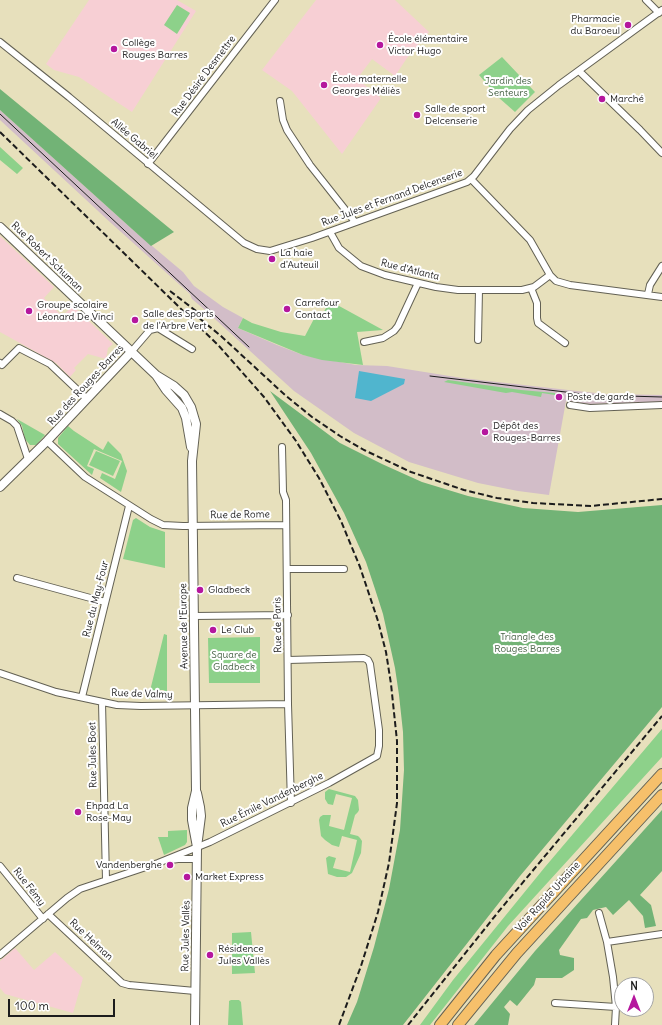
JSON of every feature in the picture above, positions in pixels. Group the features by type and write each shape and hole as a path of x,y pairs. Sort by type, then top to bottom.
{"highway":[{"name":"Voie Rapide Urbaine","path":"440,1025 473,981 662,774"},
{"name":"Voie Rapide Urbaine","path":"458,1025 536,932 662,795"},
{"path":"461,1025 470,1009"}],"street":[{"name":"Rue Désiré Desmettre","path":"148,164 275,0"},
{"path":"646,0 660,11"},
{"name":"Rue Jules et Fernand Delcenserie","path":"256,249 270,251 330,232 467,182 471,179 510,129 528,110 660,11"},
{"name":"Allée Gabriel","path":"0,42 63,92 244,243 256,249"},
{"path":"579,71 662,153"},
{"path":"280,101 283,120 287,130 310,165 355,222"},
{"path":"471,179 530,240 550,275 556,281 565,284 662,297"},
{"name":"Rue Robert Schuman","path":"0,227 132,352"},
{"name":"Rue d'Atlanta","path":"330,232 339,248 361,266 385,275 450,290 518,290 531,288 550,275"},
{"path":"648,294 650,285 662,266"},
{"path":"364,342 383,338 394,331 398,326 418,283"},
{"path":"531,288 537,303 538,323 565,343"},
{"path":"478,340 479,290"},
{"name":"Rue des Rouges-Barres","path":"0,487 47,441 132,352 150,330 158,328 192,349"},
{"path":"0,363 2,365 19,348 50,364 87,399"},
{"name":"Avenue de l'Europe","path":"132,352 156,375 166,390 179,404 184,413 187,423 192,461 196,791 201,809 197,847"},
{"path":"570,405 590,408 662,405"},
{"path":"0,414 12,421 17,426 28,459"},
{"name":"Rue de Rome","path":"47,441 85,477 151,519 164,525 193,526 286,524"},
{"name":"Rue de Paris","path":"282,447 283,492 286,500 288,704 291,803"},
{"name":"Rue du May-Four","path":"82,697 130,506"},
{"path":"287,569 344,569"},
{"path":"17,578 105,602"},
{"path":"194,616 288,615"},
{"name":"Rue Émile Vandenberghe","path":"0,955 76,891 158,863 210,842 291,803 374,758 378,753 379,739 370,664 368,660 364,658 288,660"},
{"name":"Rue de Valmy","path":"0,673 56,692 117,705 288,704"},
{"name":"Rue Jules Boet","path":"102,702 106,880"},
{"name":"Rue Jules Vallès","path":"195,1025 197,847"},
{"name":"Rue Émile Vandenberghe","path":"158,863 178,859 197,859"},
{"name":"Rue Fémy","path":"0,866 42,920"},
{"path":"599,913 607,942 614,987"},
{"name":"Rue Helman","path":"48,914 120,981 129,985 195,991"},
{"path":"607,942 662,934"},
{"path":"556,1003 614,1007"}],"shaded area":[{"name":"Collège Rouges Barres","path":"89,0 177,0 196,11 132,112 79,77 54,70 46,64"},
{"path":"316,0 395,0 429,32 407,58 395,76 372,59 357,79 381,98 342,154 292,91 262,70"},
{"name":"Dépôt des Rouges-Barres","path":"0,110 132,229 183,272 194,286 223,307 243,318 238,328 303,355 356,365 387,366 462,378 606,394 662,395 662,402 589,404 566,401 549,495 518,491 478,483 409,462 354,433 294,391 192,299 190,294 0,120"},
{"name":"Groupe scolaire Léonard De Vinci","path":"0,236 54,287 44,298 62,316 73,306 113,344 108,348 106,359 88,354 74,368 76,370 70,377 56,363 0,332"},
{"path":"15,948 34,970 55,952 83,978 73,1013 5,994 0,988 0,961"}],"green space":[{"path":"177,5 190,13 177,34 164,25"},
{"name":"Jardin des Senteurs","path":"502,57 535,92 515,112 498,97 479,75"},
{"path":"0,89 174,232 151,246 0,110"},
{"path":"0,147 23,168 17,174 0,160"},
{"path":"330,301 383,330 357,332 363,365 322,360 303,355 238,328 243,318 252,323 281,332 305,336 317,313 322,315"},
{"path":"448,380 555,393 555,395 542,393 541,397 512,392 506,393 444,382"},
{"name":"Triangle des Rouges Barres","path":"270,391 340,443 422,482 468,496 523,508 578,512 662,505 662,707 520,876 403,1025 347,1025 357,1002 374,947 389,889 400,830 404,770 403,732 395,668 383,614 375,589 366,562 344,513 311,453"},
{"path":"17,419 45,435 36,445 30,445 25,439 22,426"},
{"path":"68,426 103,450 108,441 121,454 127,471 121,492 100,478 102,473 115,479 122,461 94,449 87,466 94,469 92,475 58,444 58,438"},
{"path":"96,451 120,461 113,476 89,465"},
{"path":"136,518 150,527 165,532 165,568 123,559 133,520"},
{"path":"164,634 167,635 167,699 165,699 164,690 160,690 160,699 148,699"},
{"name":"Square de Gladbeck","path":"260,637 260,683 209,683 208,638"},
{"path":"662,729 662,757 508,926 430,1025 420,1025 453,980 545,867"},
{"path":"329,789 355,796 358,800 359,810 355,815 350,834 358,836 362,841 361,853 352,873 346,877 337,877 328,874 326,858 329,856 336,858 333,868 350,872 357,840 342,836 339,847 332,845 321,836 319,820 323,815 331,815 329,826 344,830 352,798 336,794 333,805 328,804 325,799 325,792"},
{"path":"662,810 662,871 640,895 651,905 656,926 645,928 643,916 629,900 613,915 606,907 593,910 587,918 581,919 559,950 560,955 574,958 574,970 562,978 536,978 534,985 517,1006 510,1000 504,1007 510,1014 508,1025 474,1025 535,951"},
{"path":"187,830 187,842 185,845 164,855 158,837 168,837 168,831"},
{"path":"251,932 255,973 232,974 232,933"},
{"path":"239,1000 241,1002 243,1025 228,1025 229,1001"}],"water":[{"path":"359,371 405,379 404,384 371,401 355,398"}],"tram line":[{"path":"0,114 249,347"},
{"path":"430,376 591,395 662,397"}],"railway":[{"path":"0,132 219,346 264,397 296,441 319,478 341,521 360,567 378,621 386,652 397,741 397,803 389,863 378,912 361,966 339,1025"},
{"path":"170,291 200,314"},
{"path":"193,313 221,336 285,395 312,417 364,450 411,472 464,490 497,498 533,503 591,506 662,499"},
{"path":"408,1025 499,911 662,716"}],"place":[{"name":"Pharmacie du Baroeul","path":"628,25"},
{"name":"École élémentaire Victor Hugo","path":"380,45"},
{"name":"Collège Rouges Barres","path":"114,49"},
{"name":"École maternelle Georges Méliès","path":"324,85"},
{"name":"Marché","path":"602,99"},
{"name":"Salle de sport Delcenserie","path":"417,115"},
{"name":"La haie d'Auteuil","path":"272,259"},
{"name":"Carrefour Contact","path":"287,309"},
{"name":"Groupe scolaire Léonard De Vinci","path":"29,311"},
{"name":"Salle des Sports de l'Arbre Vert","path":"135,320"},
{"name":"Poste de garde","path":"559,397"},
{"name":"Dépôt des Rouges-Barres","path":"485,432"},
{"name":"Gladbeck","path":"200,590"},
{"name":"Le Club","path":"213,630"},
{"name":"Ehpad La Rose-May","path":"78,812"},
{"name":"Vandenberghe","path":"170,865"},
{"name":"Market Express","path":"187,877"},
{"name":"Résidence Jules Vallès","path":"210,955"}]}
